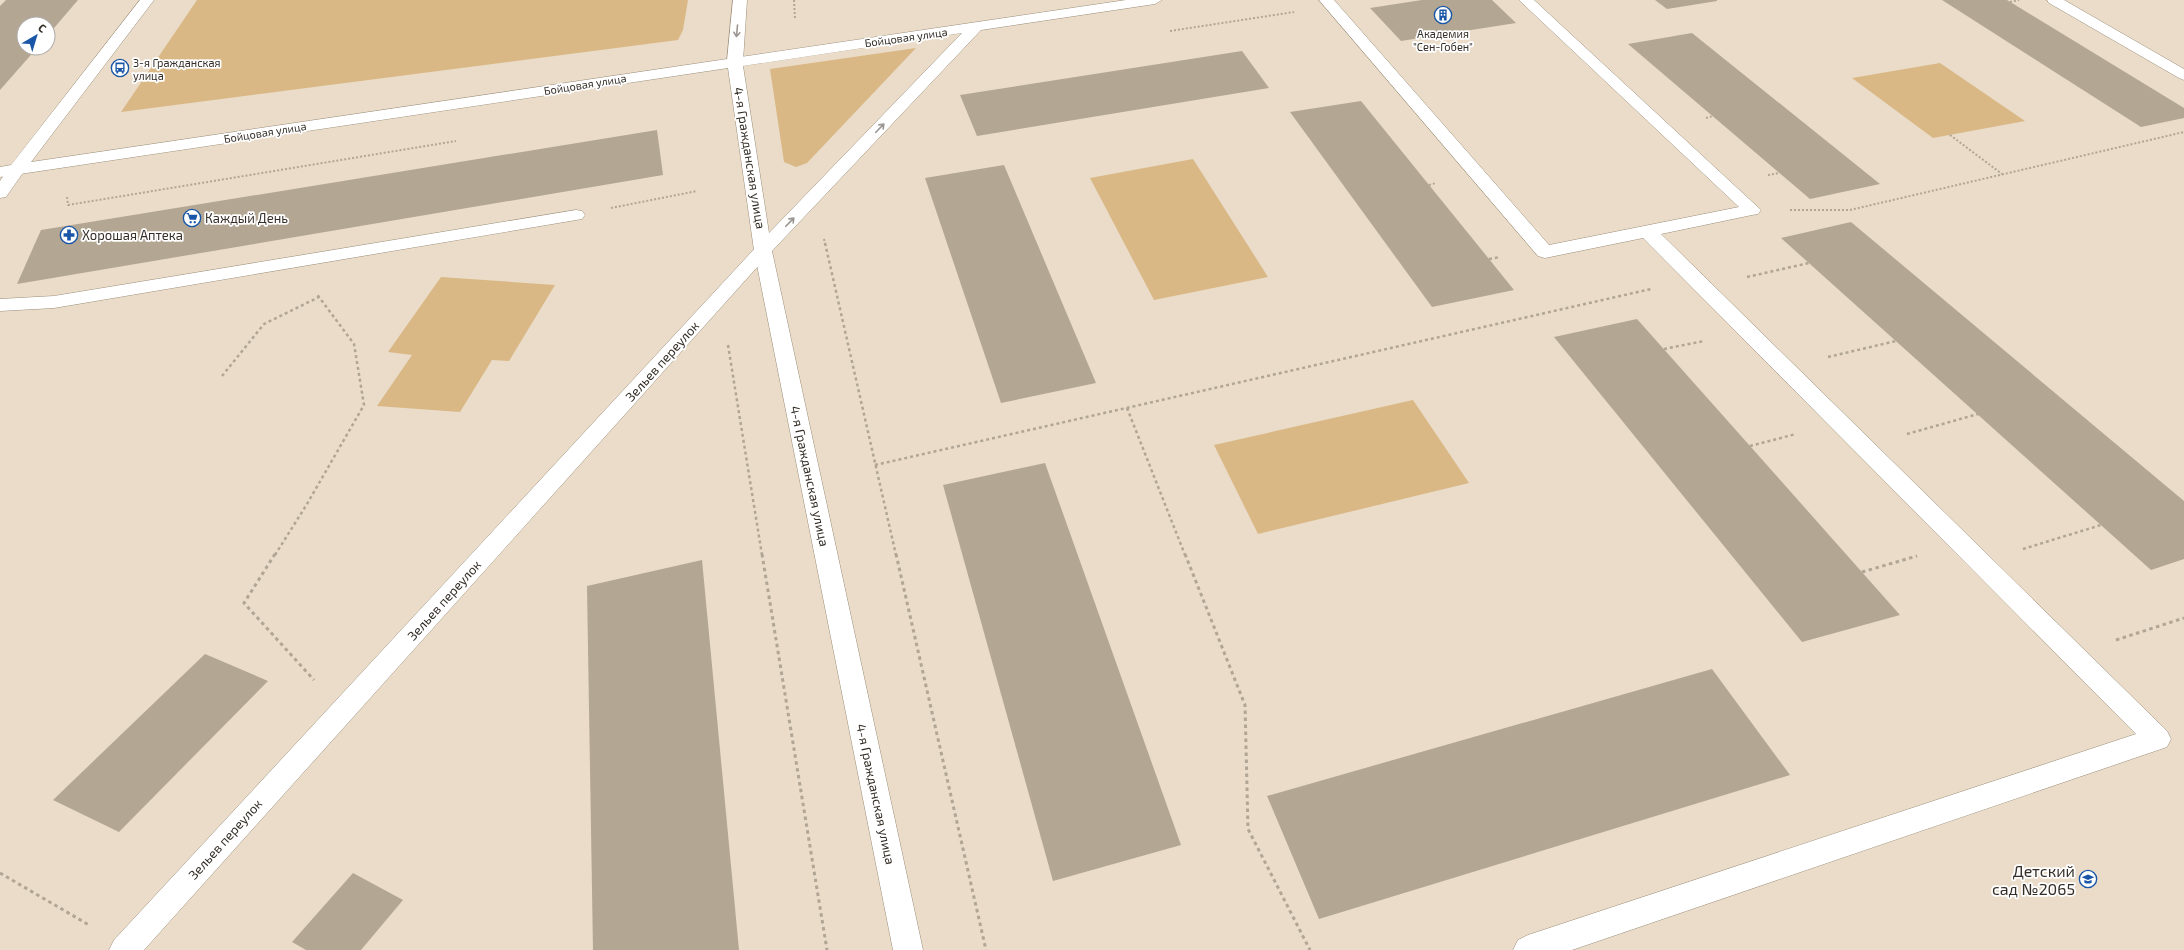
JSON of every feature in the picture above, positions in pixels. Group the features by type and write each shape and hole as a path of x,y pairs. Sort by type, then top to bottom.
{"street":[{"path":"0,193 8,171 147,0"},
{"name":"4-я Гражданская улица","path":"740,0 735,62 763,250 908,950"},
{"name":"Бойцовая улица","path":"8,171 1155,0"},
{"path":"1526,0 1752,210"},
{"path":"2054,0 2184,75"},
{"path":"1329,3 1545,252 1752,210"},
{"name":"Зельев переулок","path":"124,950 763,250 976,27"},
{"path":"0,306 54,302 576,215"},
{"path":"1528,950 2158,739 1647,231"}],"path":[{"path":"794,0 795,26"},
{"path":"2010,2 2019,0"},
{"path":"1163,32 1329,3"},
{"path":"1752,210 1850,210 2184,132"},
{"path":"1950,135 2002,174"},
{"path":"66,192 68,205 461,140"},
{"path":"576,215 698,191"},
{"path":"822,233 986,950"},
{"path":"293,262 354,344 364,405 307,504 244,603 316,683"},
{"path":"875,465 1126,408 1699,283 1809,263"},
{"path":"222,376 264,324 318,297"},
{"path":"727,337 827,950"},
{"path":"1784,368 1896,341"},
{"path":"1126,408 1245,705 1248,829 1310,950"},
{"path":"1863,446 1978,414"},
{"path":"1980,562 2101,525"},
{"path":"1862,572 1961,543"},
{"path":"2072,654 2184,618"},
{"path":"0,873 96,929"}],"shaded area":[{"path":"197,0 688,0 683,30 678,40 121,112"},
{"path":"916,48 807,163 796,167 784,162 770,69"},
{"path":"1940,63 2025,121 1933,138 1852,78"},
{"path":"1193,159 1268,277 1154,300 1090,178"},
{"path":"441,277 555,285 509,361 492,360 460,412 377,406 412,355 388,352"},
{"path":"1413,400 1469,483 1258,534 1214,445"}],"building":[{"path":"6,0 78,0 56,26 56,16 16,16 16,56 30,56 0,90 0,6"},
{"name":"Академия \"Сен-Гобен\"","path":"1422,0 1492,0 1516,23 1401,41 1370,8"},
{"path":"1655,0 1717,0 1717,1 1667,9"},
{"path":"1942,0 2007,0 2184,108 2184,118 2141,127"},
{"path":"1692,33 1880,184 1810,199 1628,44"},
{"path":"1242,51 1269,88 977,136 960,95"},
{"path":"1361,101 1514,290 1432,307 1290,112"},
{"path":"657,130 663,175 17,284 41,230"},
{"path":"1004,165 1096,383 1001,403 925,178"},
{"path":"1851,222 2184,501 2184,559 2151,570 1781,238"},
{"path":"1637,319 1900,615 1802,642 1554,337"},
{"path":"1045,463 1181,845 1053,881 943,485"},
{"path":"702,560 739,950 593,950 587,586"},
{"path":"205,654 268,681 119,832 53,800"},
{"path":"1712,669 1790,775 1319,919 1267,796"},
{"path":"353,873 403,900 361,950 306,950 292,942"}],"place":[{"name":"Академия \"Сен-Гобен\"","path":"1443,15"},
{"name":"3-я Гражданская улица","path":"120,68"},
{"name":"Каждый День","path":"192,218"},
{"name":"Хорошая Аптека","path":"69,235"},
{"name":"Детский сад №2065","path":"2088,879"}]}
